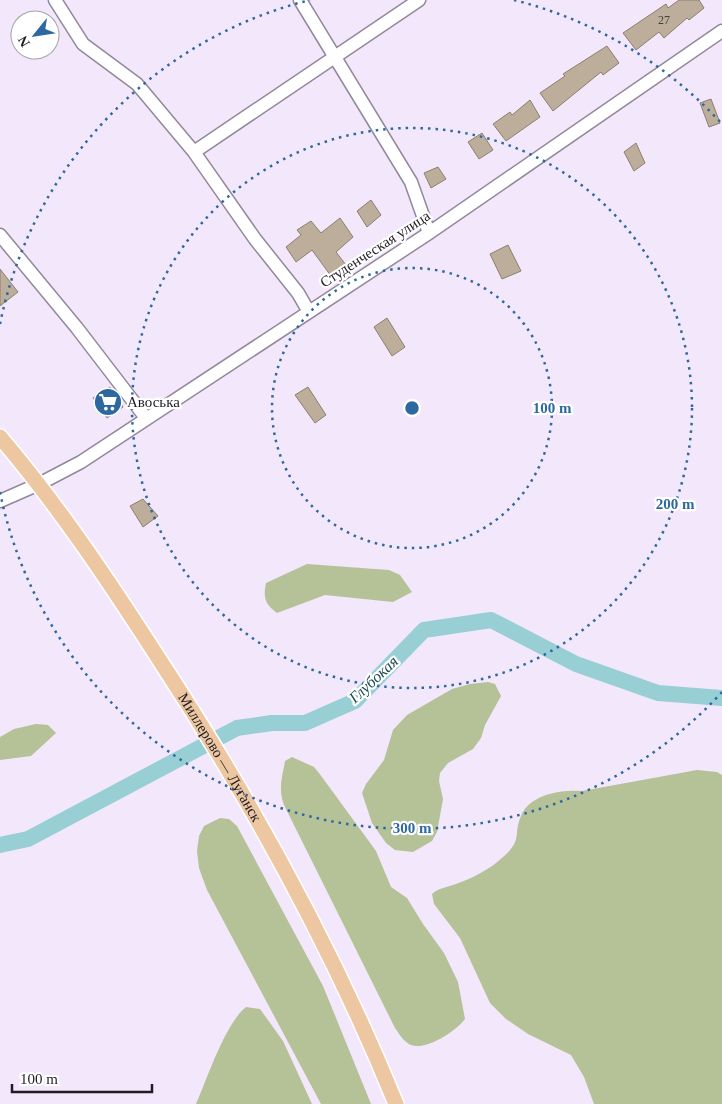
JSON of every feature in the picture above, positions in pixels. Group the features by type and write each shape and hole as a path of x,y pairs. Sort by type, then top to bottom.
{"main road":[{"name":"Миллерово — Луганск","path":"0,437 39,484 95,560 185,699 242,792 339,973 396,1104"}],"street":[{"path":"55,0 83,44 137,84 194,152 255,239 298,293 309,312"},
{"path":"300,0 411,182 428,233"},
{"path":"194,152 419,0"},
{"name":"Студенческая улица","path":"0,501 39,484 80,462 428,233 722,31"},
{"path":"0,235 77,328 146,418"}],"green space":[{"path":"307,564 389,570 400,575 412,592 393,602 325,595 277,613 266,600 266,583"},
{"path":"488,682 495,684 501,696 485,725 481,738 473,749 448,763 440,773 439,781 443,799 437,832 432,841 413,852 395,850 386,843 372,823 362,793 366,784 384,760 393,730 407,715 452,689"},
{"path":"36,724 48,725 56,733 31,756 0,760 0,737 14,729"},
{"path":"292,757 314,767 319,773 376,851 391,887 407,898 444,953 458,982 465,1019 455,1029 440,1039 424,1045 411,1045 404,1040 395,1028 284,805 281,794 282,778 285,761"},
{"path":"697,770 717,772 722,775 722,1104 594,1104 584,1077 571,1055 528,1034 506,1019 490,1003 460,938 434,904 432,894 440,889 475,876 498,861 513,846 519,822 525,809 539,798 565,791 582,791"},
{"path":"220,818 229,819 237,826 323,986 371,1104 321,1104 207,890 199,868 197,851 199,836 204,826"},
{"path":"246,1007 260,1009 283,1041 312,1104 196,1104 224,1038 238,1015"}],"building":[{"path":"679,0 699,0 704,8 689,20 687,18 664,38 659,32 636,50 623,33 666,4 668,8"},
{"path":"607,46 619,63 603,75 601,72 553,111 540,93 565,76 563,74"},
{"path":"711,99 720,123 709,127 700,103"},
{"path":"530,100 540,117 506,141 493,124 510,112 512,115"},
{"path":"482,133 493,150 479,159 468,142"},
{"path":"636,143 645,163 634,171 624,152"},
{"path":"438,167 446,179 431,188 424,173"},
{"path":"371,200 381,215 367,227 357,211"},
{"path":"340,218 353,237 336,252 346,265 331,276 312,250 296,262 286,247 301,235 297,230 311,221 321,233"},
{"path":"508,245 521,271 502,279 490,254"},
{"path":"0,269 18,292 0,306"},
{"path":"387,318 405,347 392,356 374,327"},
{"name":"Авоська","path":"110,387 123,407 107,418 93,398"},
{"path":"308,387 326,415 315,423 295,395"},
{"path":"143,499 158,516 143,527 130,506"}],"waterway":[{"name":"Глубокая","path":"0,845 28,839 237,728 272,723 305,723 355,701 424,630 491,620 576,664 658,693 722,698"}],"place":[{"name":"Авоська","path":"108,402"}]}
